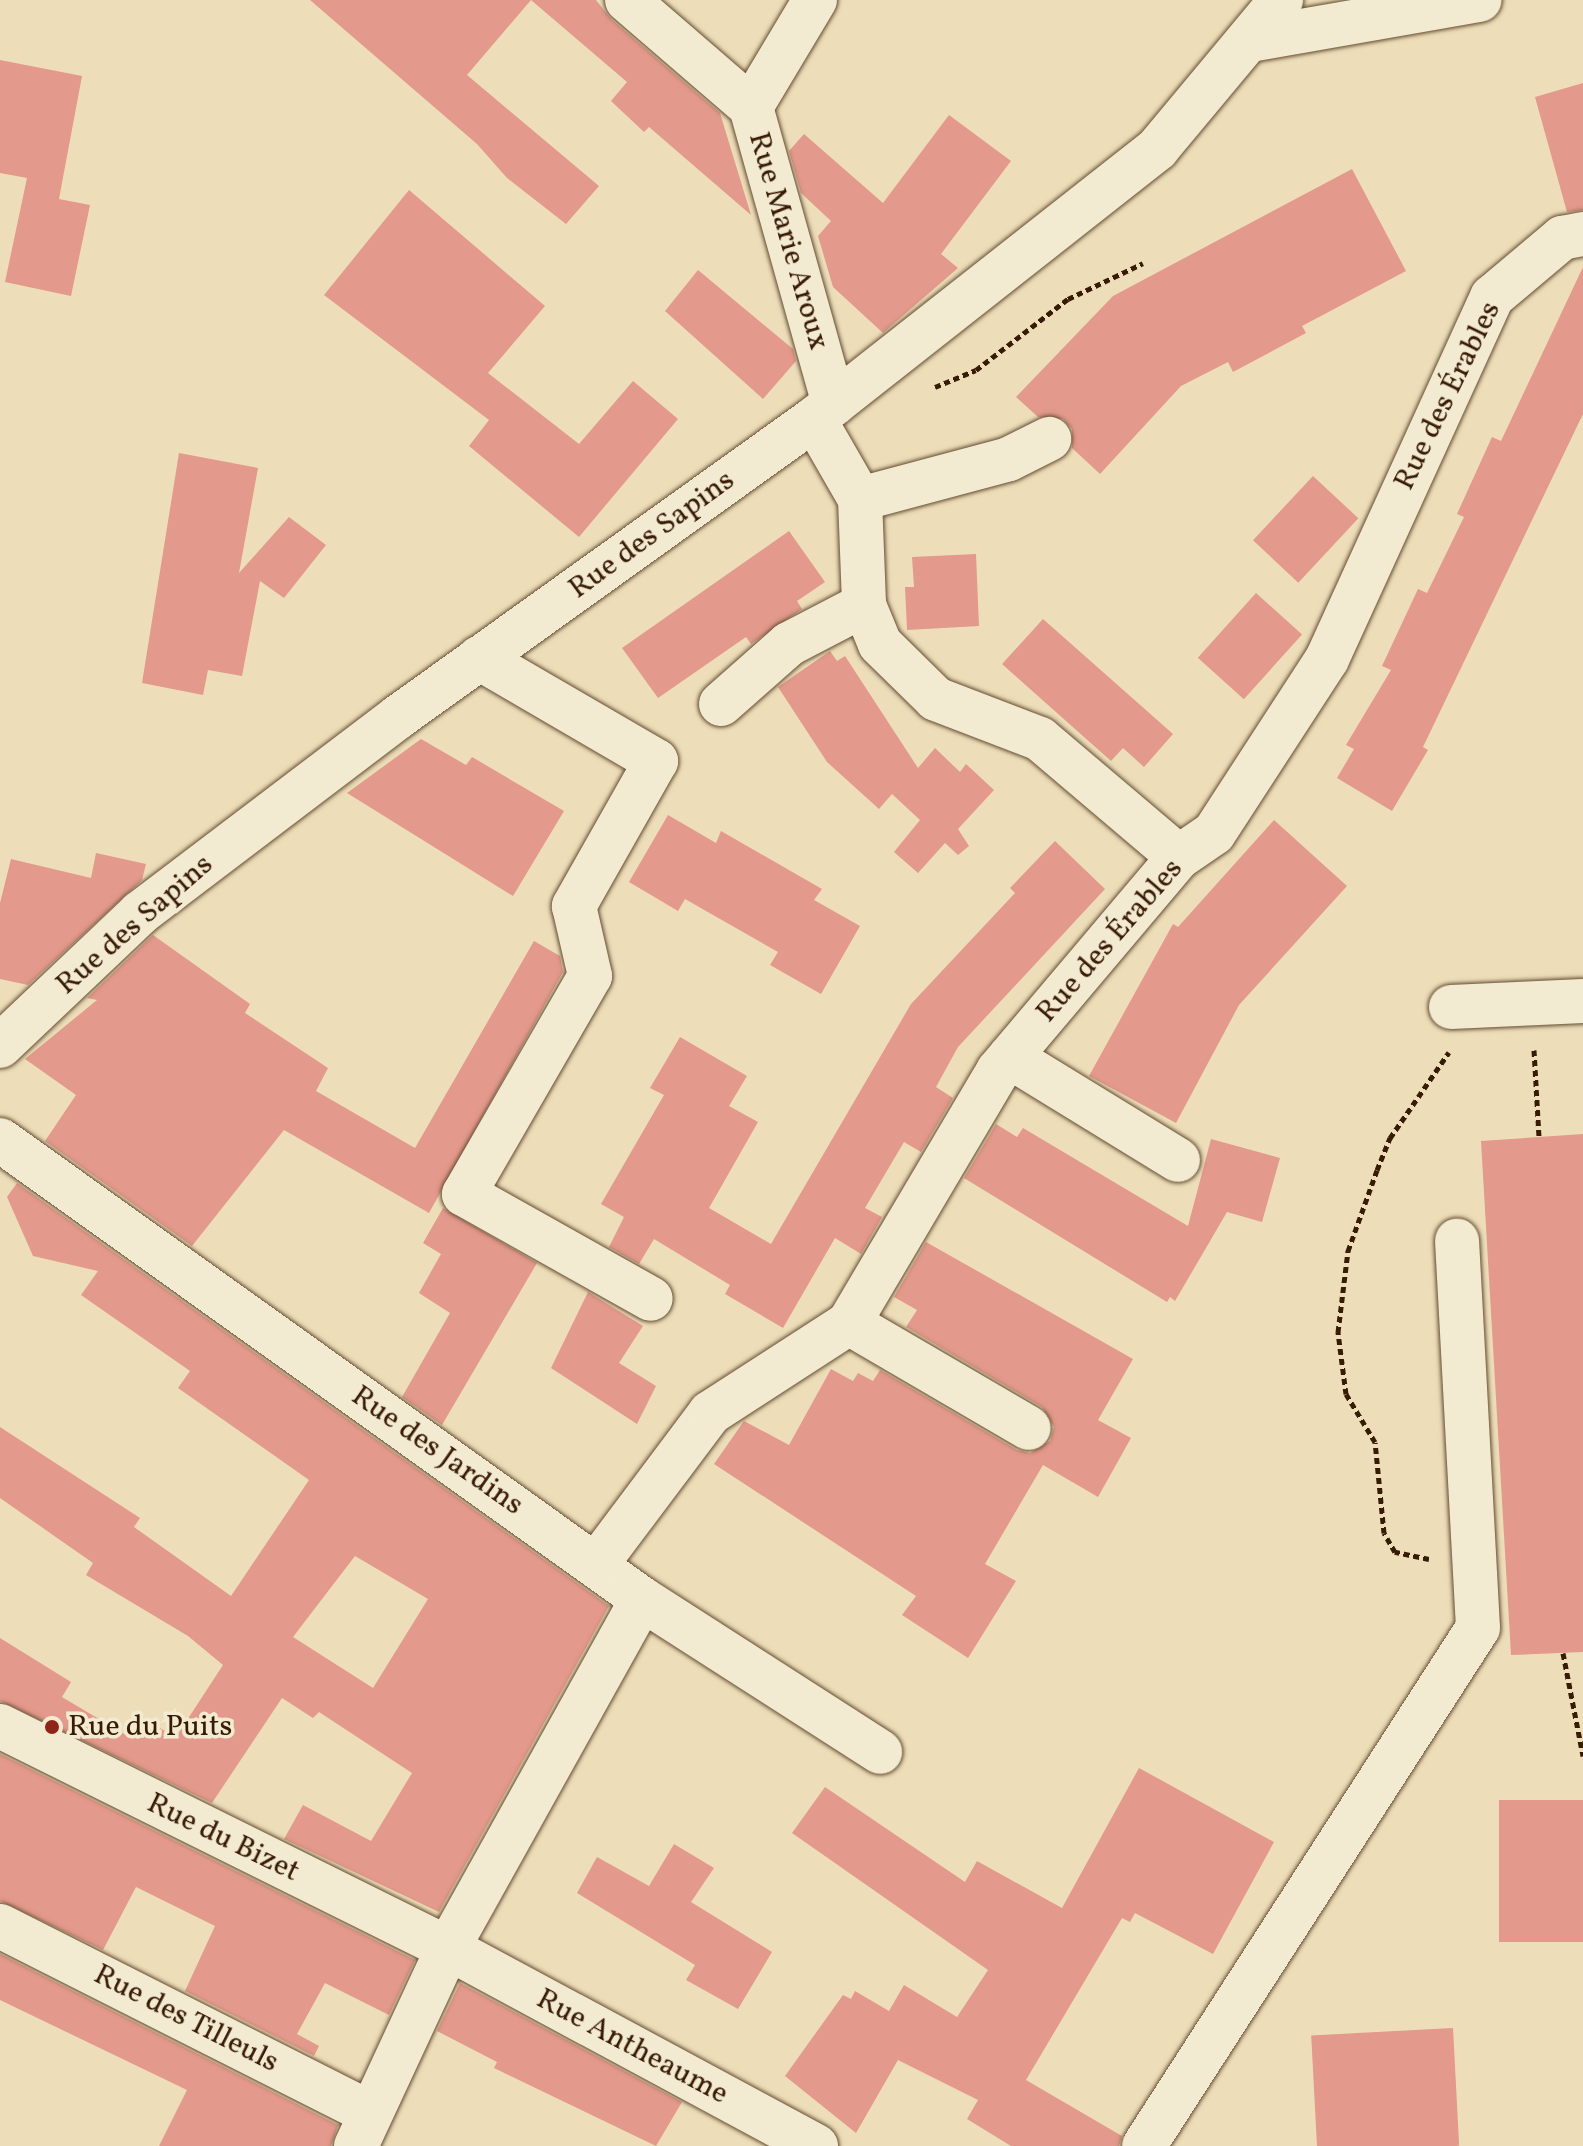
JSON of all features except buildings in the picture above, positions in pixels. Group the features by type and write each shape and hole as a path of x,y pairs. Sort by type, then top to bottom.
{"street":[{"path":"627,0 751,107"},
{"name":"Rue Marie Aroux","path":"815,0 751,107 824,411 860,499"},
{"name":"Rue des Sapins","path":"0,1046 140,913 479,658 824,411 1157,149 1281,0"},
{"path":"1250,40 1480,0"},
{"name":"Rue des Érables","path":"596,1565 710,1413 849,1323 1010,1057 1179,857 1214,833 1327,659 1492,297 1562,238 1583,234"},
{"path":"1049,439 1009,459 860,499 864,605 880,644 936,699 1040,739 1179,857"},
{"path":"721,704 789,644 864,605"},
{"path":"479,658 656,761 574,906 590,976 464,1194 651,1299"},
{"path":"1469,1006 1583,1001"},
{"path":"1010,1057 1178,1160"},
{"name":"Rue des Jardins","path":"0,1140 642,1599 880,1752"},
{"path":"1144,2146 1478,1628 1457,1241"},
{"path":"849,1323 1029,1428"},
{"path":"363,2129 448,1948 642,1599"},
{"name":"Rue du Bizet","path":"0,1726 448,1948"},
{"name":"Rue des Tilleuls","path":"0,1926 363,2129"},
{"name":"Rue Antheaume","path":"448,1948 816,2146"}],"path":[{"path":"925,390 976,370 1068,299 1143,263"},
{"path":"1532,1004 1539,1137"},
{"path":"1469,1006 1390,1138 1348,1251 1338,1332 1346,1394 1375,1442 1384,1533 1395,1552 1416,1559 1474,1559"},
{"path":"1563,1653 1583,1756"}],"place":[{"name":"Rue du Puits","path":"52,1727"}]}
